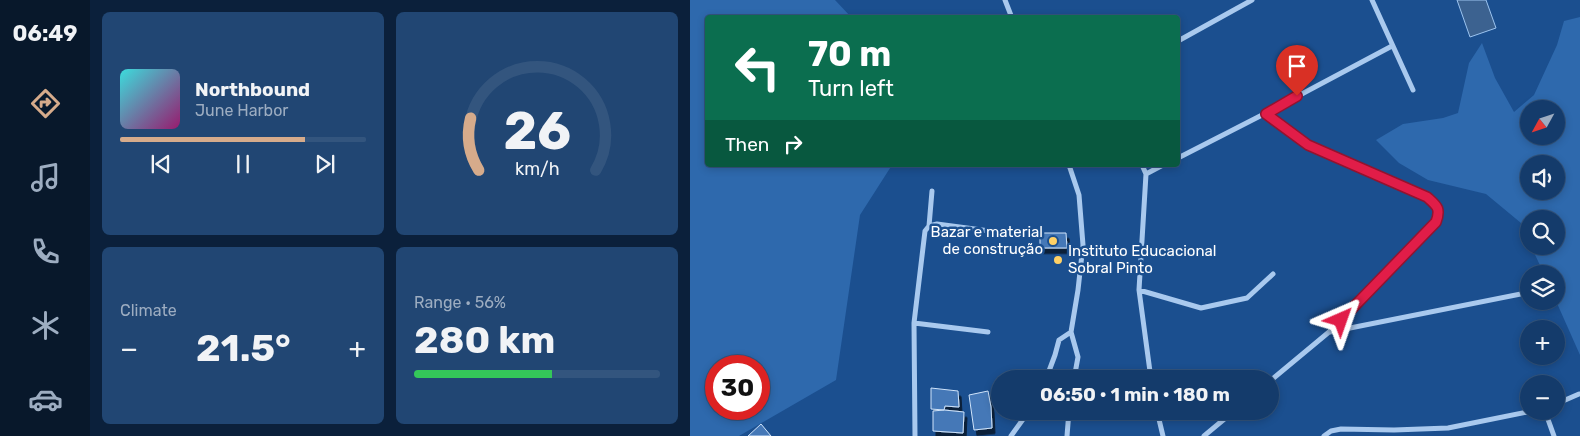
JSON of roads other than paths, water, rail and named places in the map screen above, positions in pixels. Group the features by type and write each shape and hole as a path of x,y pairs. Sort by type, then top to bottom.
{"street":[{"path":"1005,0 1011,15"},
{"path":"1180,40 1252,0"},
{"path":"1372,0 1413,90"},
{"path":"1180,157 1266,114 1392,46"},
{"path":"1266,114 1308,145 1427,197 1437,206 1439,213 1436,222 1329,332 1279,374"},
{"path":"1071,167 1079,195 1083,245 1071,332 1078,357 1076,370"},
{"path":"1143,167 1146,174 1139,290 1150,370"},
{"path":"1146,174 1159,167"},
{"path":"929,226 932,191"},
{"path":"915,436 914,323 924,231 929,226 938,224 997,232"},
{"path":"1139,290 1201,308 1247,298 1273,274"},
{"path":"1329,332 1520,294"},
{"path":"914,323 988,332"},
{"path":"1049,370 1059,340 1071,332"},
{"path":"1565,400 1579,394"},
{"path":"1324,436 1331,431 1341,429 1448,428 1520,413"},
{"path":"1011,436 1023,420"},
{"path":"1067,436 1068,420"},
{"path":"1159,420 1163,436"},
{"path":"1204,436 1223,420"},
{"path":"1549,420 1554,436"}],"place":[{"name":"Bazar e material de construção","path":"1053,241"},
{"name":"Instituto Educacional Sobral Pinto","path":"1058,260"}]}
